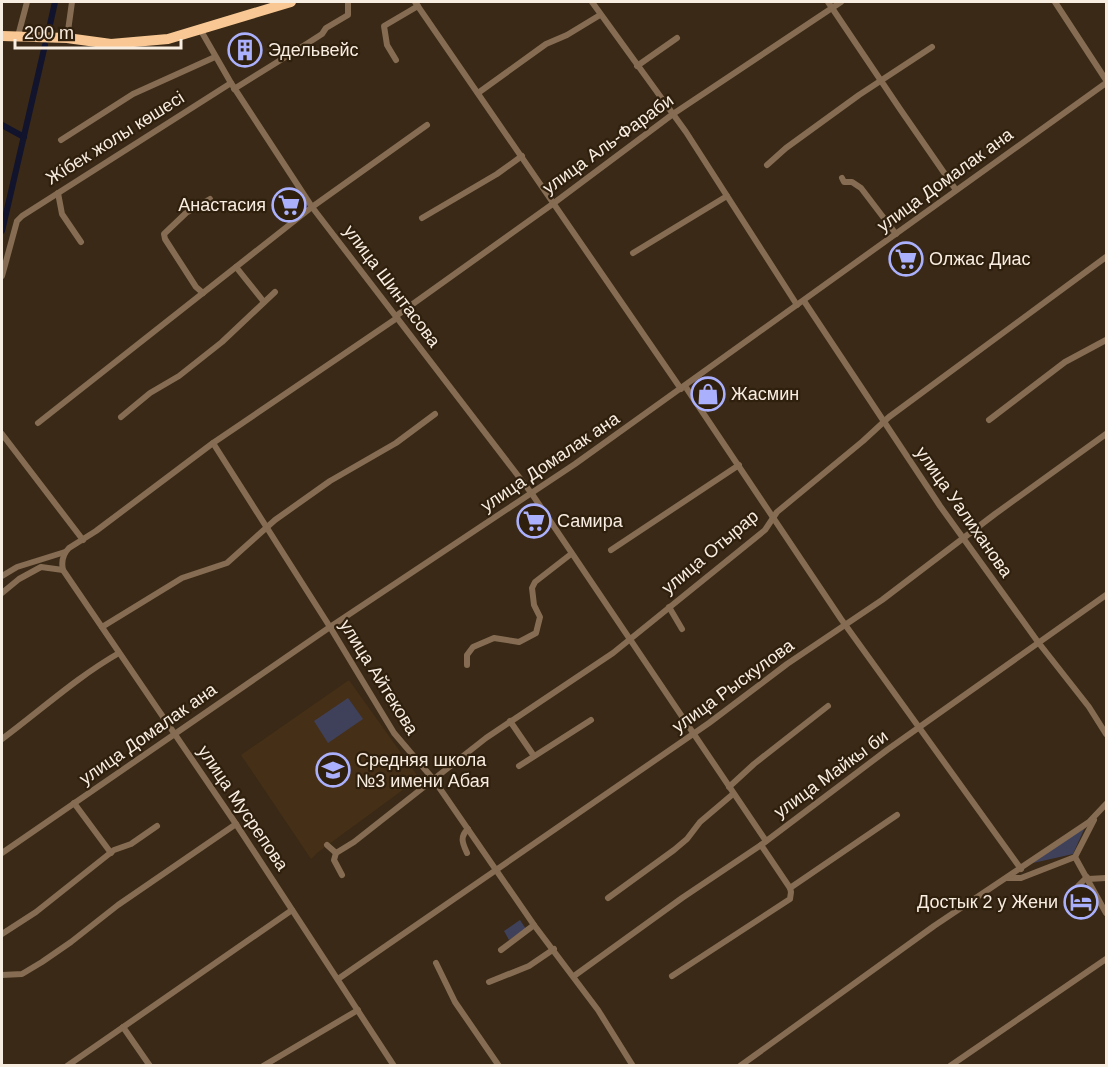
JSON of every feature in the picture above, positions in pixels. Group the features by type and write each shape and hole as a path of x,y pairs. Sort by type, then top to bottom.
{"highway":[{"path":"2,36 67,38 111,44 168,39 291,2"}],"street":[{"path":"18,36 27,2"},
{"path":"67,38 72,2"},
{"name":"Жібек жолы көшесі","path":"2,276 17,221 58,193 232,86 322,34 326,28 348,15 348,2"},
{"name":"улица Уалиханова","path":"593,2 600,15 673,114 800,303 964,538 1107,734"},
{"name":"улица Аль-Фараби","path":"2,576 17,567 65,552 83,540 213,442 397,317 673,114 830,4 841,2"},
{"path":"1055,2 1107,81"},
{"path":"396,60 387,45 384,26 416,4 739,465 845,624 1021,869"},
{"path":"830,4 956,190"},
{"path":"478,93 546,44 567,35 600,15"},
{"name":"улица Шинтасова","path":"200,29 232,86 312,207 532,494 729,787 790,888"},
{"path":"637,66 677,39"},
{"path":"767,165 786,148 880,80 932,47"},
{"name":"Жібек жолы көшесі","path":"61,140 133,94 215,57"},
{"name":"улица Домалак ана","path":"2,853 330,627 532,494 683,388 1107,81"},
{"path":"38,423 312,207 427,125"},
{"path":"423,218 497,174 522,156"},
{"path":"842,178 844,182 852,182 861,188 896,234"},
{"path":"58,193 62,214 81,242"},
{"path":"633,253 727,196"},
{"path":"203,293 195,287 164,234 186,213 210,199"},
{"name":"улица Отырар","path":"336,854 510,721 629,640 765,530 773,516 884,422 970,356 1107,257"},
{"path":"236,267 264,302"},
{"path":"120,417 150,393 179,376 222,342 275,292"},
{"path":"989,420 1065,362 1107,340"},
{"path":"102,627 182,578 227,563 275,520 330,481 396,443 435,414"},
{"path":"2,434 83,540"},
{"name":"улица Рыскулова","path":"338,979 693,734 1107,434"},
{"name":"улица Айтекова","path":"213,442 394,733 434,780 534,925 574,975 633,1065"},
{"path":"611,550 739,465"},
{"path":"2,593 19,579 42,567 63,570 65,552"},
{"path":"467,665 467,655 473,647 494,638 519,642 536,633 540,617 534,605 532,588 535,582 571,554"},
{"name":"улица Мусрепова","path":"63,570 236,824 394,1065"},
{"name":"улица Майкы би","path":"574,975 763,843 1038,642 1107,595"},
{"path":"669,607 682,629"},
{"path":"2,739 65,689 119,653"},
{"path":"729,787 754,764 828,706"},
{"path":"519,766 591,720"},
{"path":"510,721 534,756"},
{"path":"608,898 674,850 687,839 700,822 733,794"},
{"path":"74,803 111,853"},
{"path":"740,1065 934,926 1021,869 1095,816 1107,804"},
{"path":"672,976 788,902 791,897 790,888 897,815"},
{"path":"1007,878 1021,878 1075,857 1095,816"},
{"path":"2,975 22,974 42,962 72,942 118,905 236,824"},
{"path":"2,934 36,912 111,853 130,844 157,826"},
{"path":"467,853 462,836 468,830"},
{"path":"327,845 336,854 333,860 342,875"},
{"path":"1075,857 1107,913"},
{"path":"1078,886 1088,878 1107,878"},
{"path":"67,1065 292,910"},
{"path":"501,950 534,925"},
{"path":"489,982 529,966 554,949"},
{"path":"950,1065 1107,959"},
{"path":"436,963 455,1002 499,1065"},
{"path":"263,1065 358,1010"},
{"path":"123,1027 150,1065"}],"shaded area":[{"name":"Средняя школа №3 имени Абая","path":"349,680 419,778 311,859 241,755"},
{"path":"348,698 363,719 328,743 314,721"},
{"path":"1085,827 1073,854 1033,863"},
{"path":"520,920 526,929 509,940 504,931"}],"waterway":[{"path":"49,29 55,2"},
{"path":"2,231 45,45"},
{"path":"2,125 24,137"}],"place":[{"name":"Эдельвейс","path":"245,50"},
{"name":"Анастасия","path":"289,205"},
{"name":"Олжас Диас","path":"906,259"},
{"name":"Жасмин","path":"708,394"},
{"name":"Самира","path":"534,521"},
{"name":"Средняя школа №3 имени Абая","path":"333,770"},
{"name":"Достык 2 у Жени","path":"1081,902"}]}
